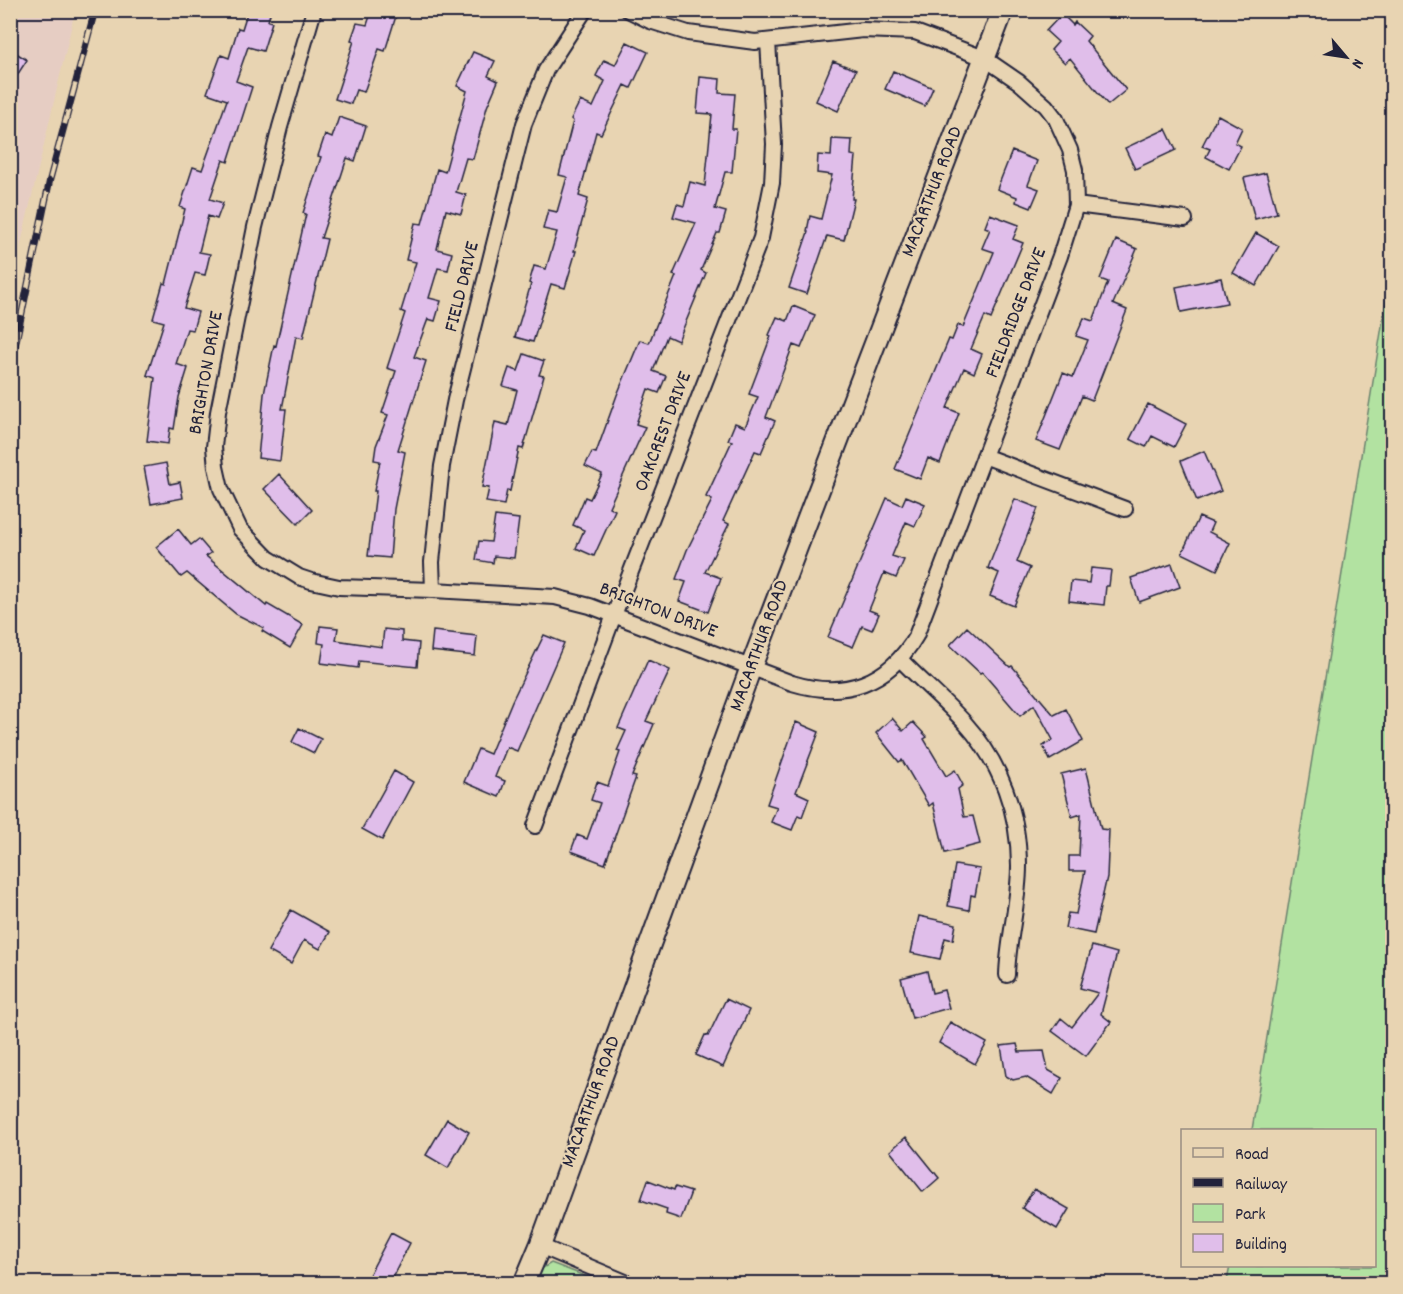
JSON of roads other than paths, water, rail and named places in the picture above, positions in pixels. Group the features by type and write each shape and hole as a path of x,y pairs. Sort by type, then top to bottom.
{"street":[{"name":"BRIGHTON DRIVE","path":"315,10 280,128 255,227 218,412 214,447 216,467 221,489 240,529 268,558 299,577 339,587 555,597 590,606 751,667"},
{"name":"FIELD DRIVE","path":"433,590 432,562 442,466 455,400 524,124 546,70 585,10"},
{"name":"FIELDRIDGE DRIVE","path":"628,10 650,21 688,33 732,40 768,41 862,30 915,32 984,58 1032,93 1056,119 1065,135 1075,170 1076,204 1060,256 916,636 900,659 879,676 868,682 832,690 808,688 751,667"},
{"name":"MACARTHUR ROAD","path":"524,1284 540,1246 751,667 1003,10"},
{"name":"OAKCREST DRIVE","path":"535,826 760,238 772,183 774,144 768,41"},
{"path":"1076,204 1185,219"},
{"path":"984,456 1125,509"},
{"path":"900,659 984,746 1006,789 1012,808 1019,869 1007,975"},
{"path":"540,1246 630,1284"}],"railway":[{"path":"10,370 50,179 95,10"}]}
